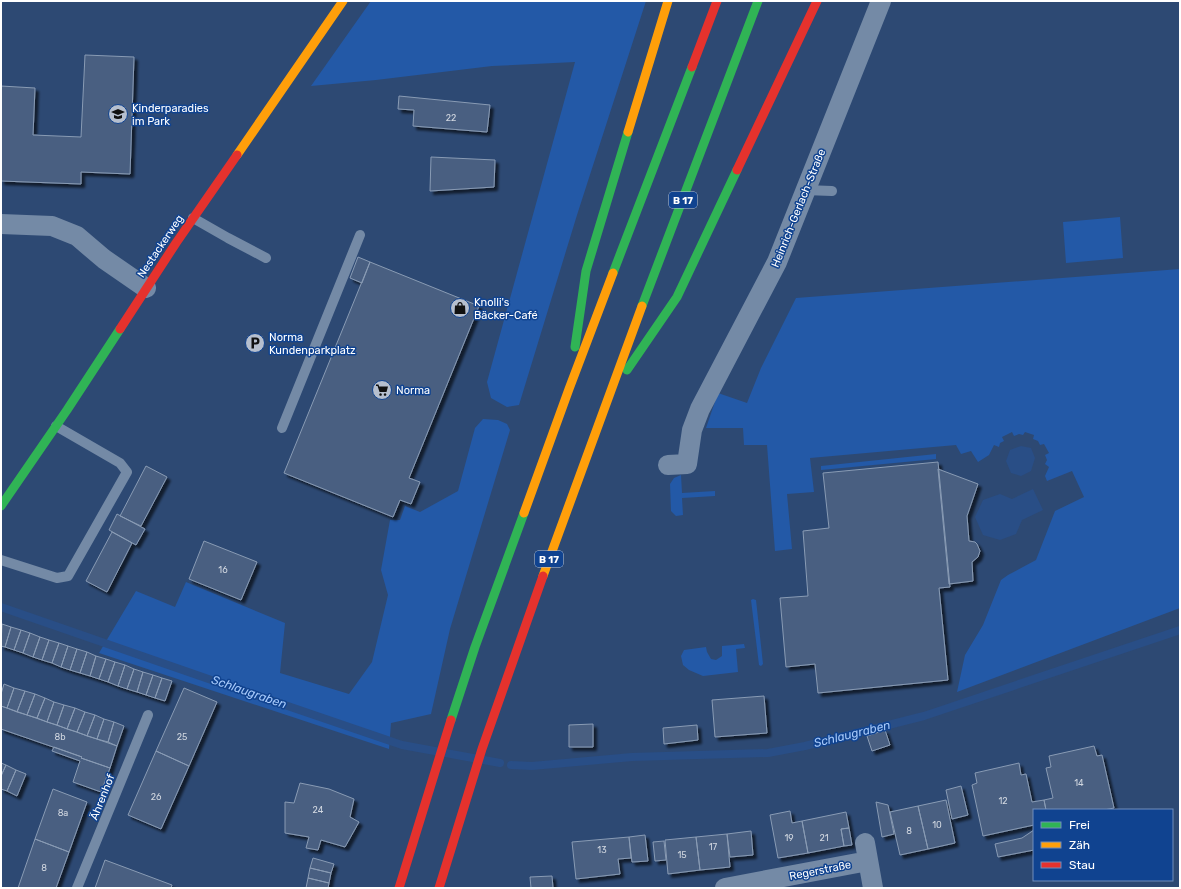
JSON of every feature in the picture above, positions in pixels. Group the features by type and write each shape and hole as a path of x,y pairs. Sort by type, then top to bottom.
{"main road":[{"name":"Nestackerweg","path":"1,506 56,426 193,218 343,1"},
{"path":"569,389 586,271 668,1"},
{"path":"399,888 439,757 475,647 569,389 717,1"},
{"name":"B 17","path":"439,888 481,752 512,660 607,399 758,1"},
{"path":"607,399 678,298 818,1"}],"street":[{"name":"Heinrich-Gerlach-Straße","path":"668,465 687,464 692,430 700,409 777,262 881,1"},
{"path":"1,224 52,226 78,236 104,259 146,288"},
{"name":"Regerstraße","path":"725,888 866,852 873,888"}],"lane":[{"path":"806,190 832,191"},
{"path":"193,218 266,258"},
{"path":"282,428 360,235"},
{"path":"1,560 57,578 68,576 126,472 120,463 56,426"},
{"name":"Ährenhof","path":"77,888 148,715"}],"shaded area":[{"path":"371,1 646,1 577,215 519,405 507,407 491,398 487,382 575,62 492,66 311,86"},
{"path":"1120,217 1123,258 1066,263 1063,222"},
{"path":"1180,269 1180,608 957,692 965,655 983,625 1001,580 1036,560 1055,511 1084,497 1072,471 1047,481 1045,476 1049,467 1045,464 1047,460 1045,455 1049,453 1044,444 1040,445 1038,441 1033,439 1034,435 1025,432 1023,435 1019,434 1014,436 1012,432 1002,437 1004,441 1000,443 999,447 994,445 989,455 978,462 971,451 961,454 956,445 810,458 814,492 787,494 792,549 775,551 767,445 744,445 743,428 706,428 718,393 747,403 761,368 796,298"},
{"path":"483,419 498,420 507,424 510,430 450,629 431,714 391,723 389,749 99,653 136,591 175,607 186,582 285,623 280,673 349,694 372,662 388,595 381,570 390,520 400,520 405,506 420,512 458,491 475,428"},
{"path":"1021,446 1031,448 1035,458 1031,471 1021,476 1011,473 1006,461 1010,450"},
{"path":"936,454 936,459 821,470 821,466"},
{"path":"681,475 682,493 715,491 715,496 682,498 683,515 676,516 671,511 670,484 674,478"},
{"path":"1033,489 1043,510 1022,520 1016,534 1000,540 983,535 975,517 983,500 1000,494 1012,499"},
{"path":"751,600 756,600 763,664 761,666 759,665"},
{"path":"744,644 745,648 736,649 738,672 703,676 689,670 683,665 681,656 684,650 706,647 711,659 716,660 722,656 722,646"}],"building":[{"path":"85,55 134,57 130,174 81,172 81,184 1,181 1,86 35,88 33,135 81,137"},
{"path":"399,96 490,105 487,132 413,126 414,110 398,109"},
{"path":"431,157 495,160 494,187 430,191"},
{"path":"358,257 370,262 362,283 350,278"},
{"name":"Norma","path":"370,262 479,306 409,478 420,482 411,504 400,500 393,517 284,473"},
{"path":"938,462 950,587 939,588 948,680 818,693 815,664 786,667 780,598 808,596 803,531 829,528 823,473"},
{"path":"146,466 167,477 141,526 120,516"},
{"path":"938,469 978,484 967,516 969,541 975,542 980,551 978,557 972,562 973,581 949,584"},
{"path":"117,514 145,529 136,545 109,530"},
{"path":"112,532 132,543 107,592 86,581"},
{"path":"204,541 257,562 241,600 189,579"},
{"path":"2,624 11,627 5,647 1,646"},
{"path":"11,627 21,630 14,650 5,647"},
{"path":"21,630 30,633 23,653 14,650"},
{"path":"30,633 40,637 33,657 23,653"},
{"path":"40,637 49,640 42,660 33,657"},
{"path":"49,640 59,643 52,663 42,660"},
{"path":"59,643 68,646 61,667 52,663"},
{"path":"68,646 77,649 70,670 61,667"},
{"path":"77,649 87,652 80,673 70,670"},
{"path":"87,652 96,656 90,676 80,673"},
{"path":"96,656 106,659 99,679 90,676"},
{"path":"106,659 115,662 108,682 99,679"},
{"path":"115,662 125,665 118,686 108,682"},
{"path":"125,665 134,669 127,689 118,686"},
{"path":"134,669 143,672 137,692 127,689"},
{"path":"143,672 153,675 146,695 137,692"},
{"path":"153,675 162,678 155,698 146,695"},
{"path":"162,678 172,681 165,701 155,698"},
{"path":"4,684 14,688 7,708 1,706 1,694"},
{"path":"14,688 25,691 17,712 7,708"},
{"path":"184,688 217,702 189,766 156,751"},
{"path":"25,691 35,694 27,715 17,712"},
{"path":"35,694 45,698 37,718 27,715"},
{"path":"764,696 767,733 715,737 712,700"},
{"path":"45,698 54,702 47,722 37,718"},
{"path":"54,702 64,705 57,725 47,722"},
{"path":"64,705 75,708 67,729 57,725"},
{"path":"1,706 117,746 110,768 1,729"},
{"path":"75,708 85,712 77,732 67,729"},
{"path":"85,712 95,715 87,736 77,732"},
{"path":"95,715 104,719 97,739 87,736"},
{"path":"104,719 114,722 108,742 97,739"},
{"path":"114,722 124,726 117,746 108,742"},
{"path":"593,724 593,747 569,747 569,725"},
{"path":"697,725 698,740 664,744 663,728"},
{"path":"885,730 890,745 872,751 867,736"},
{"path":"1094,746 1097,756 1102,755 1114,808 1046,809 1044,800 1053,798 1046,768 1051,767 1049,756"},
{"path":"54,747 110,768 101,792 73,782 80,761 52,751"},
{"path":"156,751 189,766 161,829 128,815"},
{"path":"1,763 6,765 1,776"},
{"path":"1019,763 1021,775 1026,774 1032,802 1044,800 1046,809 1033,809 1033,825 983,836 972,785 977,783 975,773"},
{"path":"6,765 16,770 7,791 1,789 1,776"},
{"path":"16,770 26,774 17,796 7,791"},
{"path":"300,783 329,789 354,799 350,817 359,822 345,847 321,840 318,850 306,848 309,837 285,833 285,802 294,803"},
{"path":"961,786 968,815 952,819 946,790"},
{"path":"53,789 87,802 69,852 35,839"},
{"path":"946,800 955,843 928,849 918,806"},
{"path":"876,802 888,805 894,834 882,837"},
{"path":"918,806 928,849 900,855 890,812"},
{"path":"790,811 792,823 802,821 808,853 778,858 770,815"},
{"path":"846,812 849,828 841,829 844,846 808,853 802,821"},
{"path":"849,828 852,845 844,846 841,829"},
{"path":"751,831 753,855 730,857 727,834"},
{"path":"1033,831 1033,850 998,857 995,844 1022,838"},
{"path":"727,834 730,867 700,870 696,837"},
{"path":"645,835 648,861 632,862 629,837"},
{"path":"629,837 631,858 618,859 620,874 576,879 572,842"},
{"path":"696,837 700,870 668,874 665,840"},
{"path":"35,839 69,852 56,888 18,888"},
{"path":"664,841 666,860 655,861 653,842"},
{"path":"313,858 334,864 331,873 310,868"},
{"path":"105,860 172,885 171,888 95,888"},
{"path":"310,868 331,873 329,883 308,878"},
{"path":"552,876 553,888 531,888 530,877"},
{"path":"308,878 329,883 328,888 306,888"}],"waterway":[{"name":"Schlaugraben","path":"1,607 402,745 500,763"},
{"name":"Schlaugraben","path":"511,765 532,766 632,757 768,753 805,746 924,716 1180,630"}],"traffic: fast":[{"path":"642,306 758,1"},
{"path":"613,273 692,67"},
{"path":"575,347 586,271 628,132"},
{"path":"627,370 677,297 737,170"},
{"path":"1,506 67,410 120,329"},
{"path":"451,720 475,647 524,513"}],"traffic: slow":[{"path":"237,155 343,1"},
{"path":"628,132 668,1"},
{"path":"524,513 613,273"},
{"path":"543,576 642,306"}],"traffic: jam":[{"path":"692,67 717,1"},
{"path":"737,170 817,1"},
{"path":"120,329 176,243 237,155"},
{"path":"439,888 482,749 543,576"},
{"path":"399,888 451,720"}],"place":[{"name":"Kinderparadies im Park","path":"118,114"},
{"name":"Knolli's Bäcker-Café","path":"460,308"},
{"name":"Norma Kundenparkplatz","path":"255,343"},
{"name":"Norma","path":"382,390"}]}
